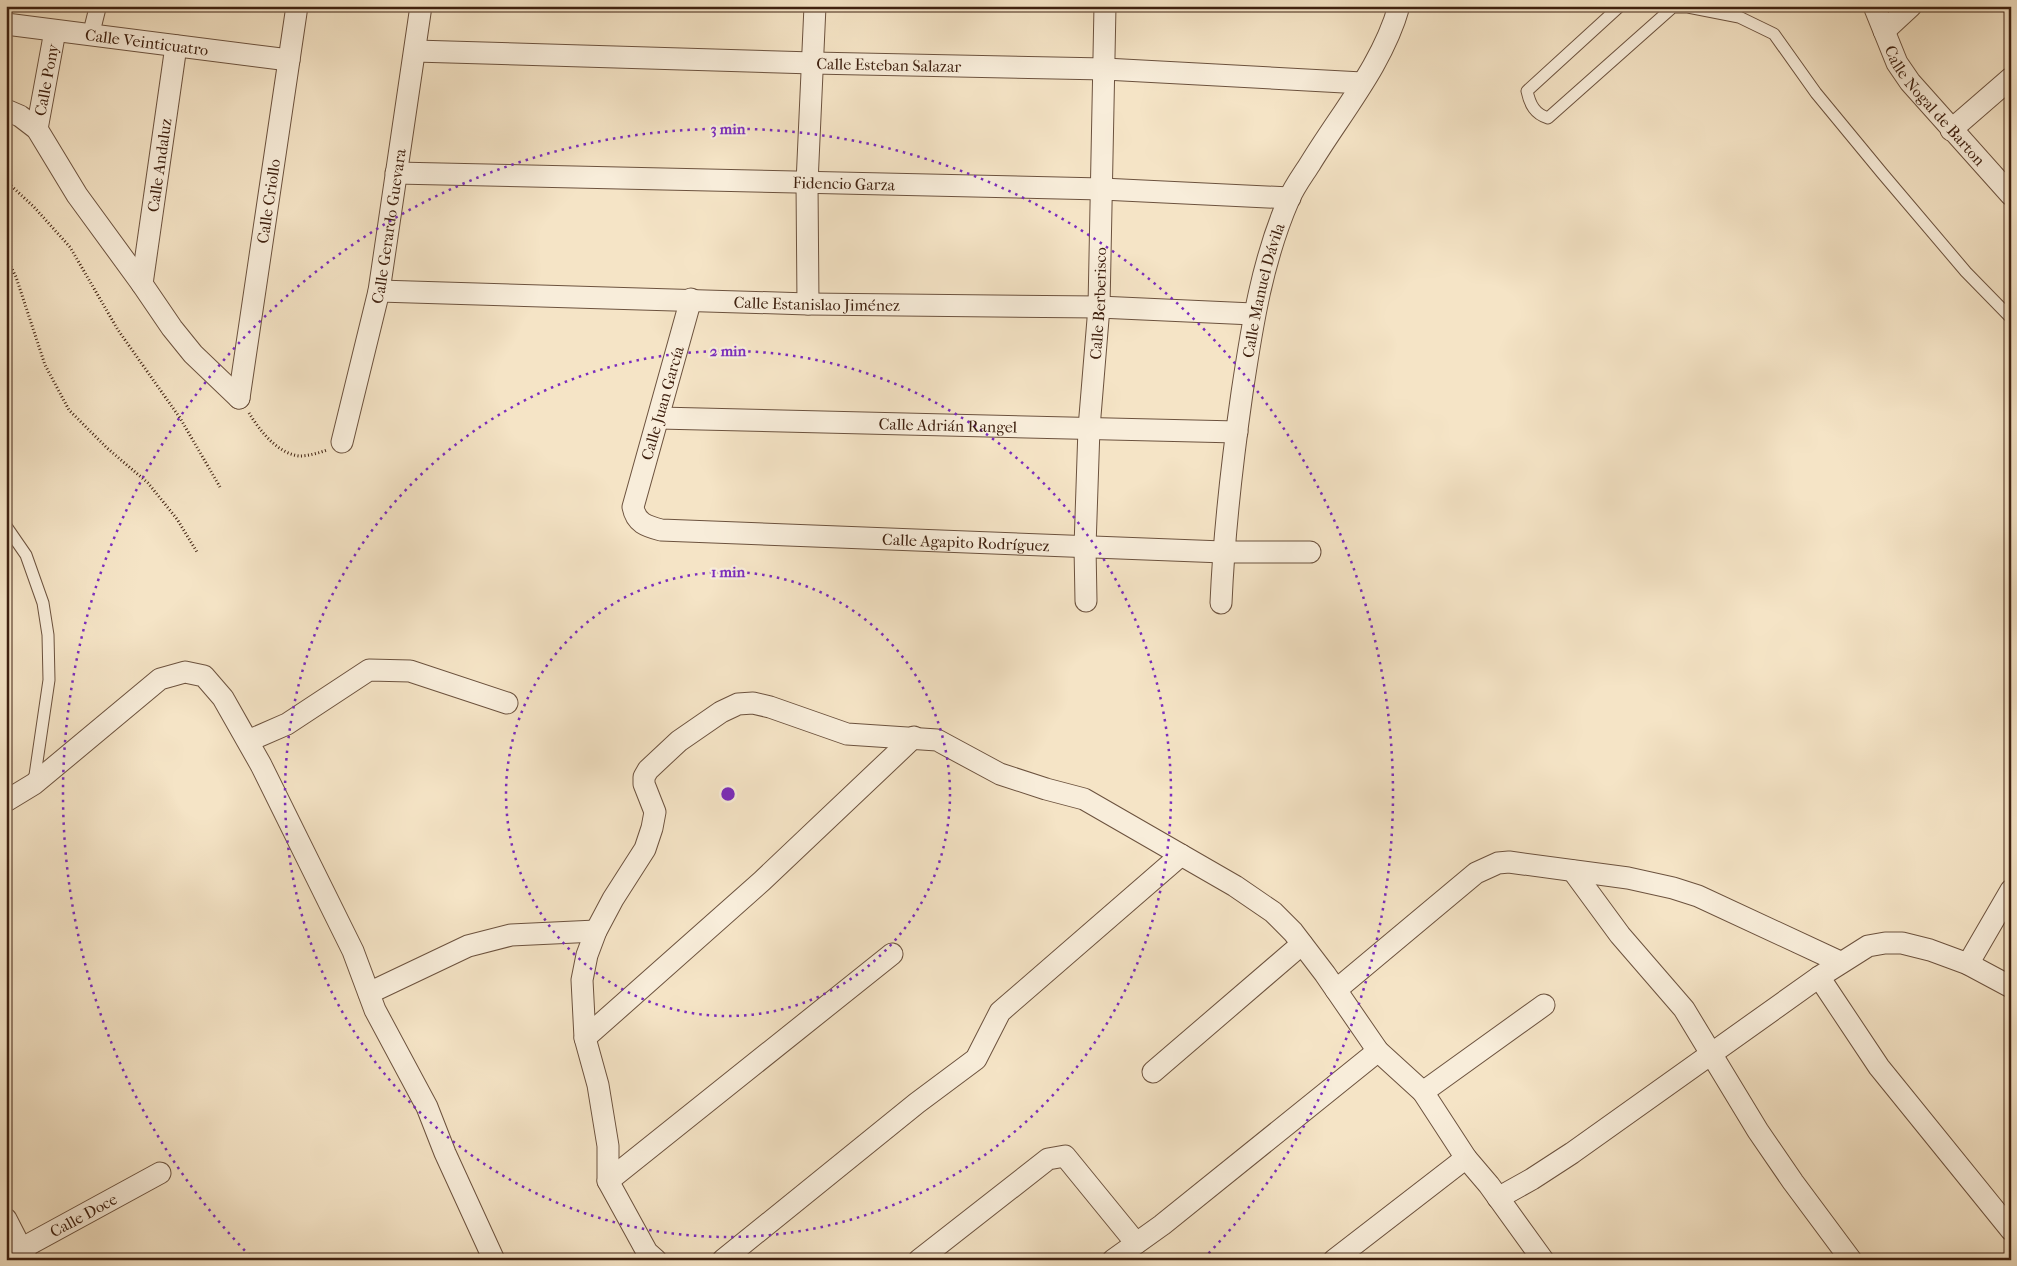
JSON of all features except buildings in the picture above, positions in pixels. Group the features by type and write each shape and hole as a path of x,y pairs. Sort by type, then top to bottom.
{"street":[{"path":"91,34 98,6"},
{"name":"Calle Criollo","path":"239,398 297,6"},
{"name":"Calle Gerardo Guevara","path":"342,442 379,291 421,6"},
{"path":"808,304 807,183 816,6"},
{"name":"Calle Berberisco","path":"1086,601 1085,546 1089,428 1099,307 1105,6"},
{"name":"Calle Manuel Dávila","path":"1221,603 1223,552 1236,432 1253,314 1269,254 1290,198 1381,52 1394,24 1399,6"},
{"name":"Calle Nogal de Barton","path":"1874,6 1897,63 1910,82 2011,195"},
{"path":"1884,31 1911,6"},
{"name":"Calle Veinticuatro","path":"6,24 290,60"},
{"name":"Calle Pony","path":"36,129 55,31"},
{"name":"Calle Andaluz","path":"142,284 176,46"},
{"name":"Calle Esteban Salazar","path":"415,51 813,63 1105,69 1362,83"},
{"path":"1951,130 2011,78"},
{"path":"6,110 20,116 36,129 78,195 172,328 193,354 239,398"},
{"name":"Fidencio Garza","path":"396,173 1102,189 1290,198"},
{"name":"Calle Estanislao Jiménez","path":"379,291 808,304 1099,307 1253,314"},
{"name":"Calle Juan García","path":"633,507 691,299"},
{"name":"Calle Adrián Rangel","path":"659,418 1236,432"},
{"name":"Calle Agapito Rodríguez","path":"633,507 635,516 641,523 661,530 1223,552 1310,552"},
{"path":"248,742 287,724 369,670 410,671 507,703"},
{"path":"6,800 34,784 160,679 185,672 204,676 223,698 295,831 353,950 375,1010 427,1107 445,1153 494,1260"},
{"path":"656,1260 647,1252 608,1181 608,1146 598,1085 585,1038 582,980 587,955 596,931 612,899 645,849 652,828 654,812 644,784 644,777 648,770 679,741 722,712 738,704 753,703 770,707 847,734 937,740 1000,774 1084,799 1235,886 1273,912 1302,944 1378,1051 1423,1092 1466,1158 1498,1198 1541,1259"},
{"path":"585,1038 762,881 914,737"},
{"path":"723,1260 917,1103 976,1059 1000,1012 1181,855"},
{"path":"1336,990 1460,886 1488,866 1509,862 1628,878 1672,888 1698,896 1840,962"},
{"path":"1574,871 1620,935 1684,1009 1711,1055 1793,1182 1851,1260"},
{"path":"1968,964 2011,890"},
{"path":"369,993 476,944 511,935 596,931"},
{"path":"1498,1198 1572,1153 1818,977 1868,946 1902,943 1930,950 1968,964 2011,987"},
{"path":"1153,1072 1302,944"},
{"path":"608,1181 892,954"},
{"path":"1818,977 1879,1067 2011,1230"},
{"path":"1423,1092 1544,1005"},
{"path":"1113,1260 1378,1051"},
{"path":"919,1260 1048,1158 1065,1156 1136,1243"},
{"path":"1334,1260 1466,1158"},
{"name":"Calle Doce","path":"19,1255 160,1173"},
{"path":"6,1219 19,1255"}],"lane":[{"path":"1620,6 1527,91 1530,103 1539,115 1548,118 1673,7 1688,7 1739,17 1774,34 1816,94 1966,272 2011,318"},
{"path":"6,526 26,555 43,603 48,635 49,680 34,784"}],"path":[{"path":"6,181 34,207 70,247 118,330 180,418 220,487"},
{"path":"6,257 25,302 45,365 69,410 107,448 148,483 177,519 197,552"},
{"path":"239,398 265,435 281,449 299,456 329,450 342,442"}]}
